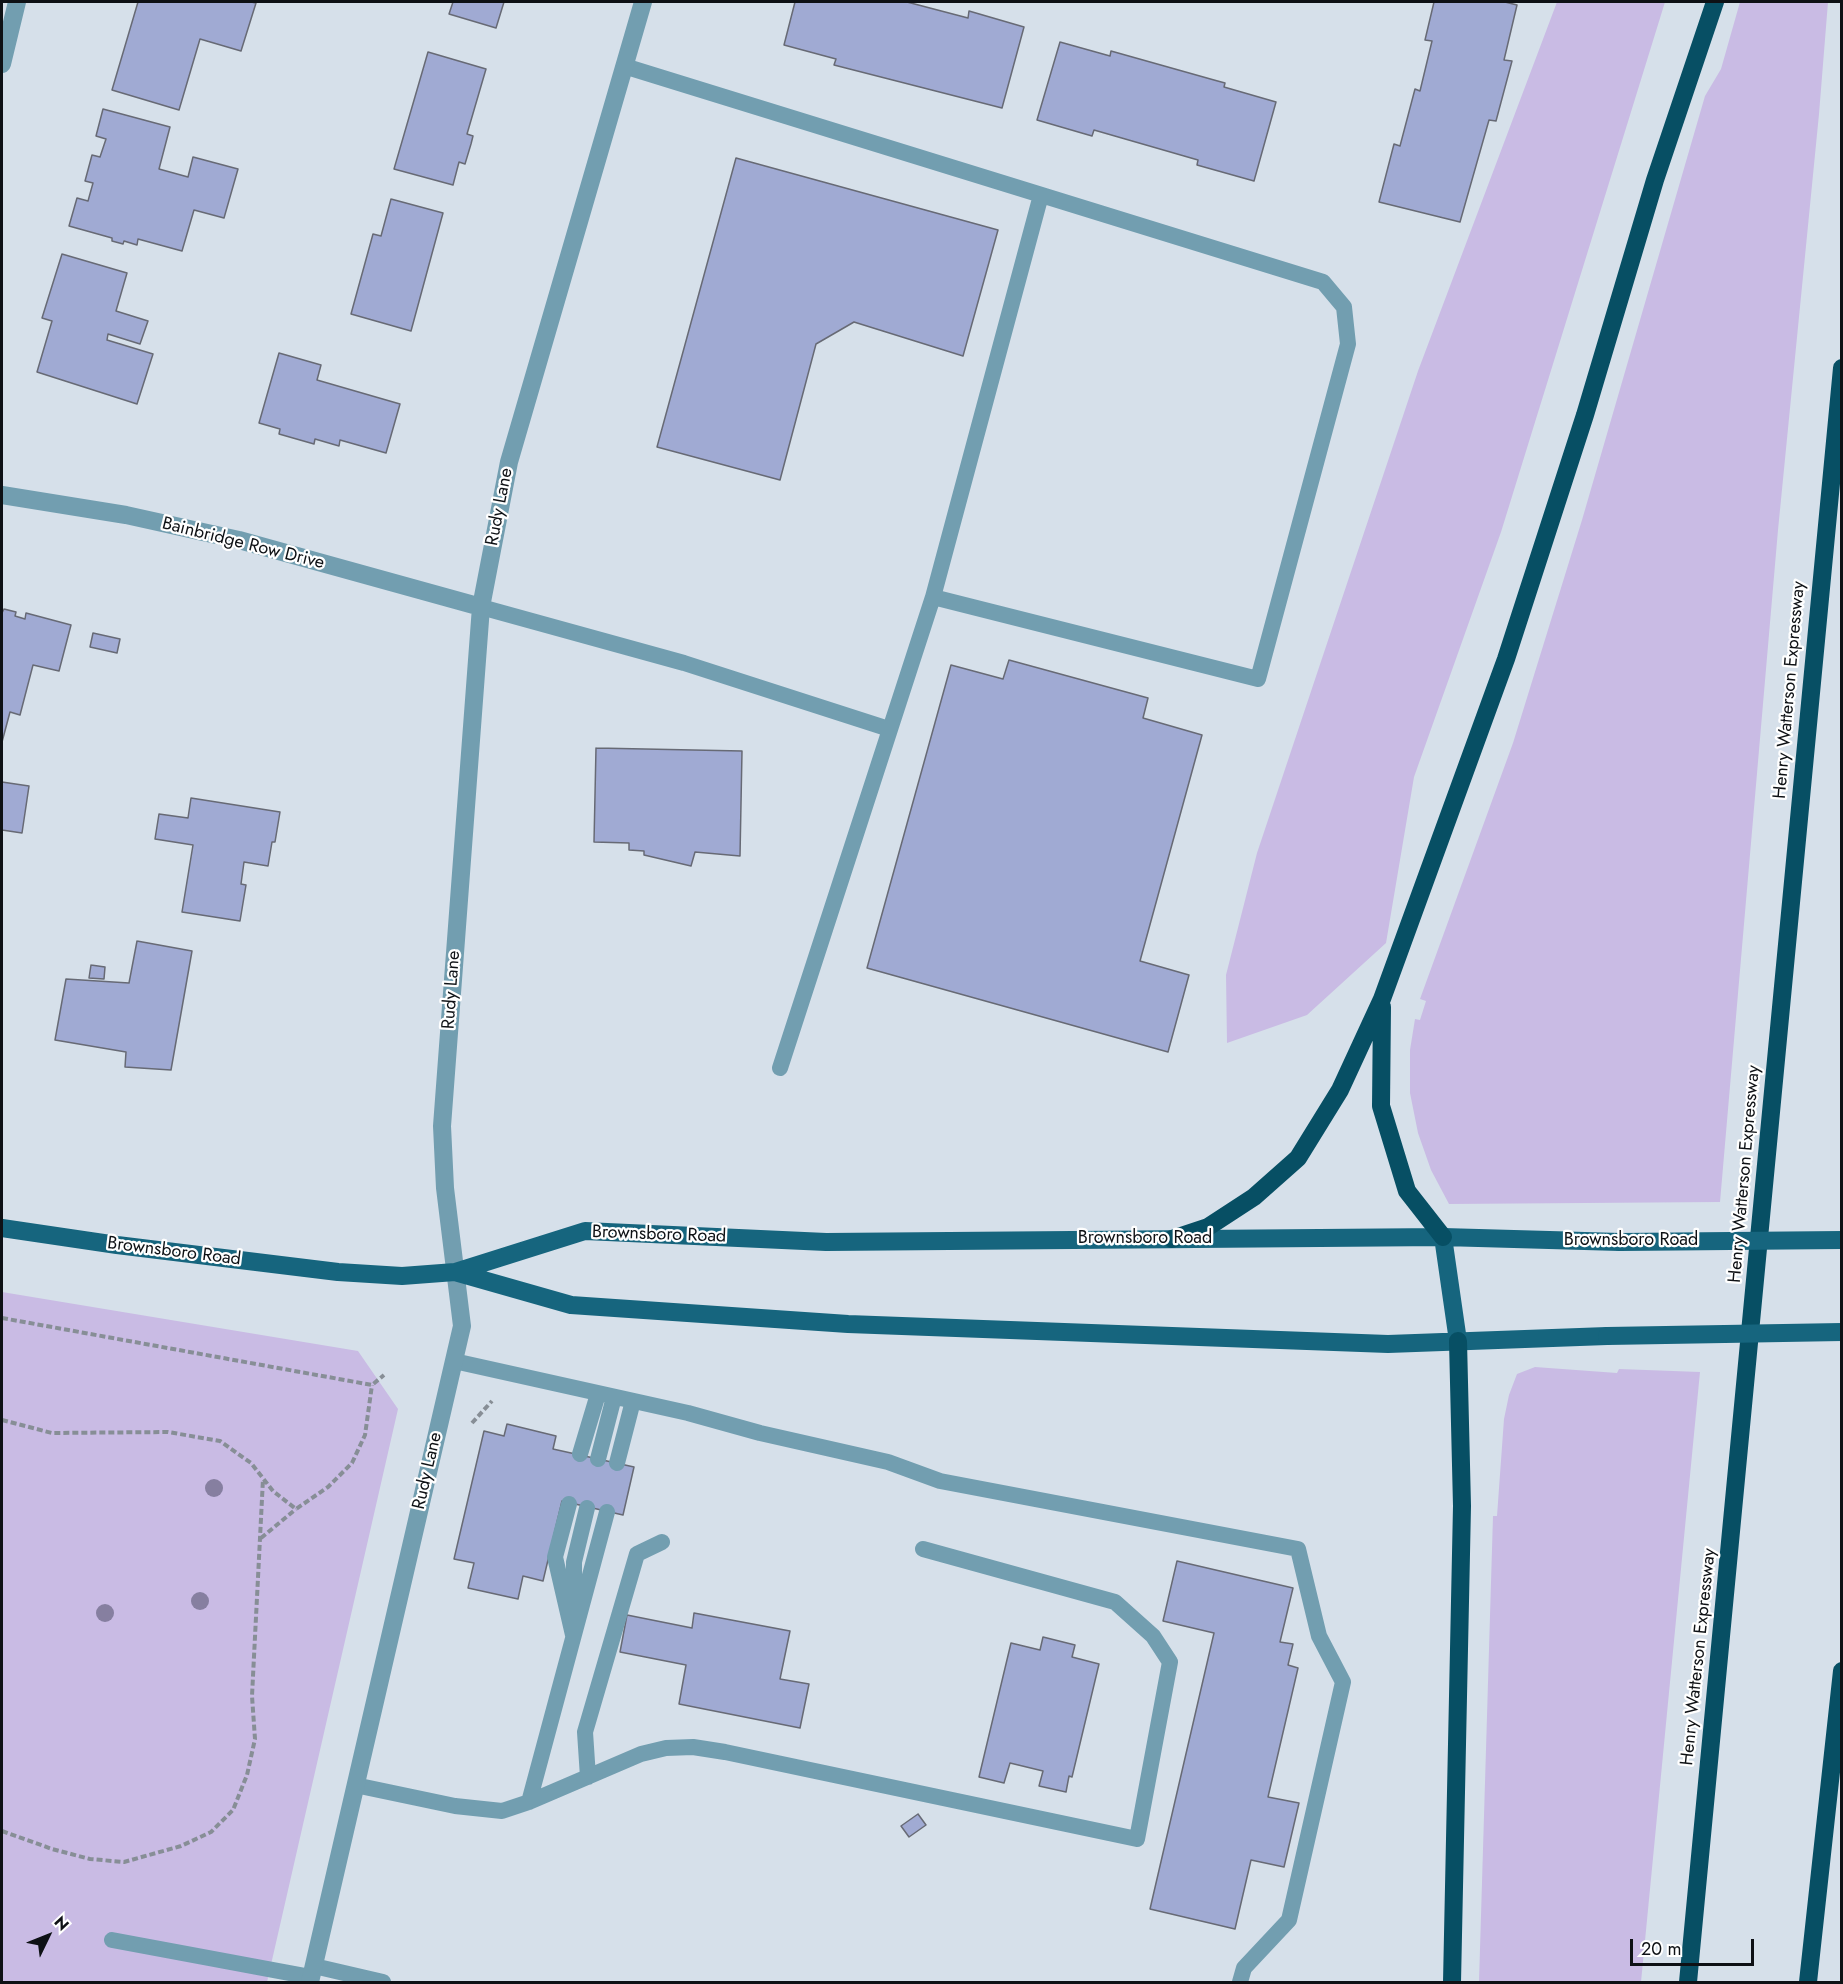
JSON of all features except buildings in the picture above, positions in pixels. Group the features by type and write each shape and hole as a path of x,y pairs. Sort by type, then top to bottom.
{"highway":[{"path":"1172,1239 1208,1227 1254,1197 1298,1158 1340,1090 1382,999 1506,659 1585,415 1655,180 1715,2"},
{"name":"Henry Watterson Expressway","path":"1688,1983 1842,368"},
{"path":"1382,999 1381,1106 1407,1191 1443,1237"},
{"path":"1452,1983 1462,1506 1458,1341"},
{"path":"1808,1983 1842,1671"}],"main road":[{"name":"Brownsboro Road","path":"2,1228 117,1245 338,1272 402,1276 455,1272 585,1231 826,1242 1443,1237 1620,1242 1842,1240"},
{"path":"1443,1237 1458,1341"},
{"name":"Brownsboro Road","path":"455,1272 571,1305 884,1325 1388,1344 1607,1336 1842,1332"}],"street":[{"path":"2,64 17,2"},
{"name":"Rudy Lane","path":"312,1975 462,1326 445,1188 442,1126 482,607 509,462 643,2"},
{"name":"Bainbridge Row Drive","path":"2,495 126,515 239,540 482,607"}],"lane":[{"path":"624,66 1323,282 1344,307 1348,344 1258,679 933,597"},
{"path":"780,1068 933,597 1041,195"},
{"path":"482,607 684,663 889,729"},
{"path":"454,1361 688,1413 760,1433 888,1462 940,1481 1298,1549 1319,1636 1343,1682 1288,1920 1242,1975"},
{"path":"580,1455 606,1395"},
{"path":"598,1459 606,1395"},
{"path":"617,1463 633,1401"},
{"path":"569,1504 555,1557 573,1639"},
{"path":"573,1639 574,1562 587,1508"},
{"path":"529,1802 607,1512"},
{"path":"588,1778 585,1731 637,1554 662,1542"},
{"path":"355,1785 455,1806 502,1811 588,1778 641,1754 666,1748 693,1747 1137,1839 1170,1662 1152,1636 1115,1602 923,1549"},
{"path":"112,1940 312,1975 383,1983"}],"path":[{"path":"2,1318 372,1385"},
{"path":"260,1538 328,1487 352,1463 365,1435 372,1385 384,1375"},
{"path":"2,1420 52,1432 168,1432 220,1441 251,1463 273,1491 296,1509"},
{"path":"2,1831 52,1849 90,1859 124,1862 181,1846 211,1832 233,1810 247,1775 255,1739 252,1696 263,1479"}],"shaded area":[{"path":"1557,2 1665,2 1501,532 1414,777 1386,943 1307,1015 1227,1043 1226,975 1257,853 1418,371"},
{"path":"1740,2 1828,2 1778,530 1720,1202 1449,1204 1431,1170 1418,1133 1410,1093 1410,1050 1415,1019 1420,1020 1426,1001 1420,999 1513,743 1582,520 1705,96 1721,69"},
{"path":"2,1292 358,1351 398,1409 267,1982 2,1982"},
{"path":"1535,1367 1617,1373 1619,1369 1700,1372 1641,1982 1479,1982 1493,1516 1497,1516 1504,1419 1509,1395 1517,1374"}]}
